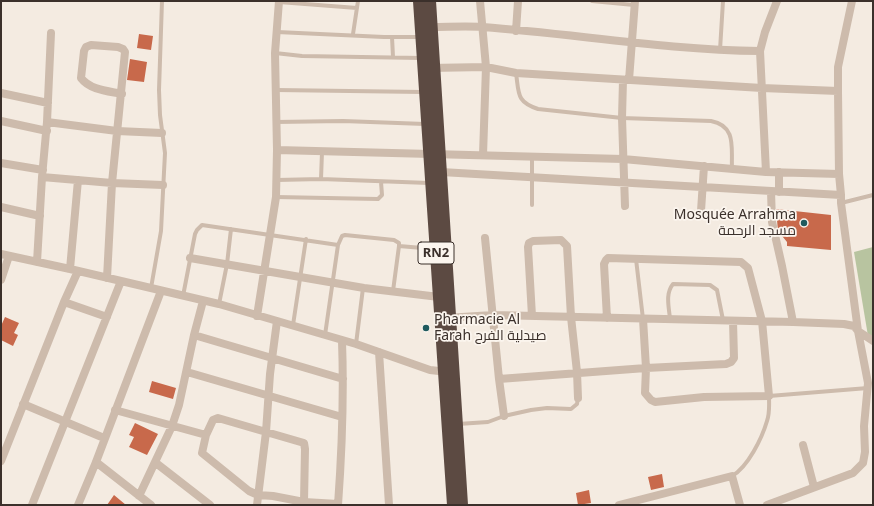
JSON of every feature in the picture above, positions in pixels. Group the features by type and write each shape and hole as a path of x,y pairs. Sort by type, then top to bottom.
{"highway":[{"name":"RN2","path":"419,1 422,37 427,65 435,154 432,184 439,297 445,318"},
{"name":"RN2","path":"430,1 431,27 426,92 428,124 441,172 445,318 449,372 453,505"},
{"name":"RN2","path":"449,372 457,424 462,505"}],"street":[{"path":"480,1 486,67 483,155"},
{"path":"516,31 518,1"},
{"path":"766,172 760,51 776,1"},
{"path":"767,505 853,473 862,463 865,452 864,426 868,388 858,331 839,174 838,67 852,1"},
{"path":"257,316 276,197 277,150 275,53 279,2"},
{"path":"625,206 622,118 635,3"},
{"path":"431,27 482,27 631,43 720,50 760,51"},
{"path":"37,262 47,131 51,33"},
{"path":"107,278 112,183 122,94 125,52 123,49 91,45 86,47 84,51 81,78 90,86 122,94"},
{"path":"427,65 486,67 516,73 838,92"},
{"path":"1,92 48,103"},
{"path":"1,121 47,131"},
{"path":"47,122 117,130 162,132"},
{"path":"277,150 623,159 766,172 839,174"},
{"path":"1,163 43,174 78,180 163,185"},
{"path":"701,211 704,166"},
{"path":"441,172 775,191 841,199"},
{"path":"779,172 775,191 772,222 793,322"},
{"path":"1,461 64,302 74,270 78,180"},
{"path":"1,207 40,216"},
{"path":"485,238 498,379 504,416"},
{"path":"532,316 529,243 533,241 561,240 567,246 578,398"},
{"path":"1,280 5,255 219,304 356,344 430,370 449,372"},
{"path":"190,258 364,288 439,297"},
{"path":"607,318 604,264 608,258 741,262 748,268 762,321 769,396 704,397 655,402 650,400 646,393 643,320"},
{"path":"32,505 108,317 121,281"},
{"path":"78,505 96,462 161,291"},
{"path":"139,496 156,463 172,426 203,301"},
{"path":"64,302 108,317"},
{"path":"445,318 493,315 844,324 854,326 858,331 873,341"},
{"path":"498,379 577,372 726,364 731,362 734,358 733,321"},
{"path":"257,505 277,322"},
{"path":"194,335 343,379"},
{"path":"303,504 306,449 304,443 218,418 213,420 206,435 202,453 249,491 258,495 273,496 303,504 338,505 341,466 343,379 342,341"},
{"path":"379,352 389,505"},
{"path":"186,372 269,395 342,418"},
{"path":"24,404 104,438"},
{"path":"115,410 206,435"},
{"path":"804,446 814,487"},
{"path":"96,462 151,505"},
{"path":"156,463 210,505"},
{"path":"619,505 630,504 732,476 740,505"}],"lane":[{"path":"151,288 161,231 165,153 160,115 159,83 162,1"},
{"path":"353,34 358,1"},
{"path":"592,1 635,3"},
{"path":"720,50 723,1"},
{"path":"279,2 357,8"},
{"path":"276,32 422,37"},
{"path":"392,36 393,57"},
{"path":"275,53 302,56 393,57 427,65"},
{"path":"516,73 519,96 529,106 538,109 622,118 719,122 729,131 731,139 732,169"},
{"path":"275,90 426,92"},
{"path":"276,122 344,121 428,124"},
{"path":"321,179 322,152"},
{"path":"532,156 532,205"},
{"path":"277,180 321,179 432,184"},
{"path":"276,197 378,199 382,196 381,182"},
{"path":"841,199 873,195"},
{"path":"183,296 195,234 202,225 306,239 338,245"},
{"path":"219,304 227,264 231,230"},
{"path":"324,335 338,245 342,236 394,240 398,243 399,246 393,292"},
{"path":"293,326 306,239"},
{"path":"399,246 436,249"},
{"path":"636,259 643,320"},
{"path":"670,320 668,295 669,289 673,284 710,285 717,290 723,320"},
{"path":"356,344 364,288"},
{"path":"732,476 739,472 755,448 768,420 769,396 868,388"},
{"path":"457,424 488,422 504,416 531,410 547,408 571,409 577,404 578,398"}],"green space":[{"path":"873,247 873,336 868,336 854,252"}],"building":[{"path":"139,34 153,36 151,50 137,48"},
{"path":"130,59 147,62 144,82 127,80"},
{"name":"Mosquée Arrahma مسجد الرحمة","path":"776,209 831,215 831,250 787,246 787,242 778,231"},
{"path":"5,317 19,323 14,333 18,335 13,346 1,340 1,326"},
{"path":"152,381 176,388 173,399 149,392"},
{"path":"135,423 158,434 147,455 129,447 134,437 129,435"},
{"path":"662,474 664,487 651,490 648,477"},
{"path":"589,490 591,503 578,505 576,493"},
{"path":"114,495 126,505 107,505"}],"place":[{"name":"Mosquée Arrahma مسجد الرحمة","path":"804,223"},
{"name":"Pharmacie Al Farah صيدلية الفرح","path":"426,328"}]}
